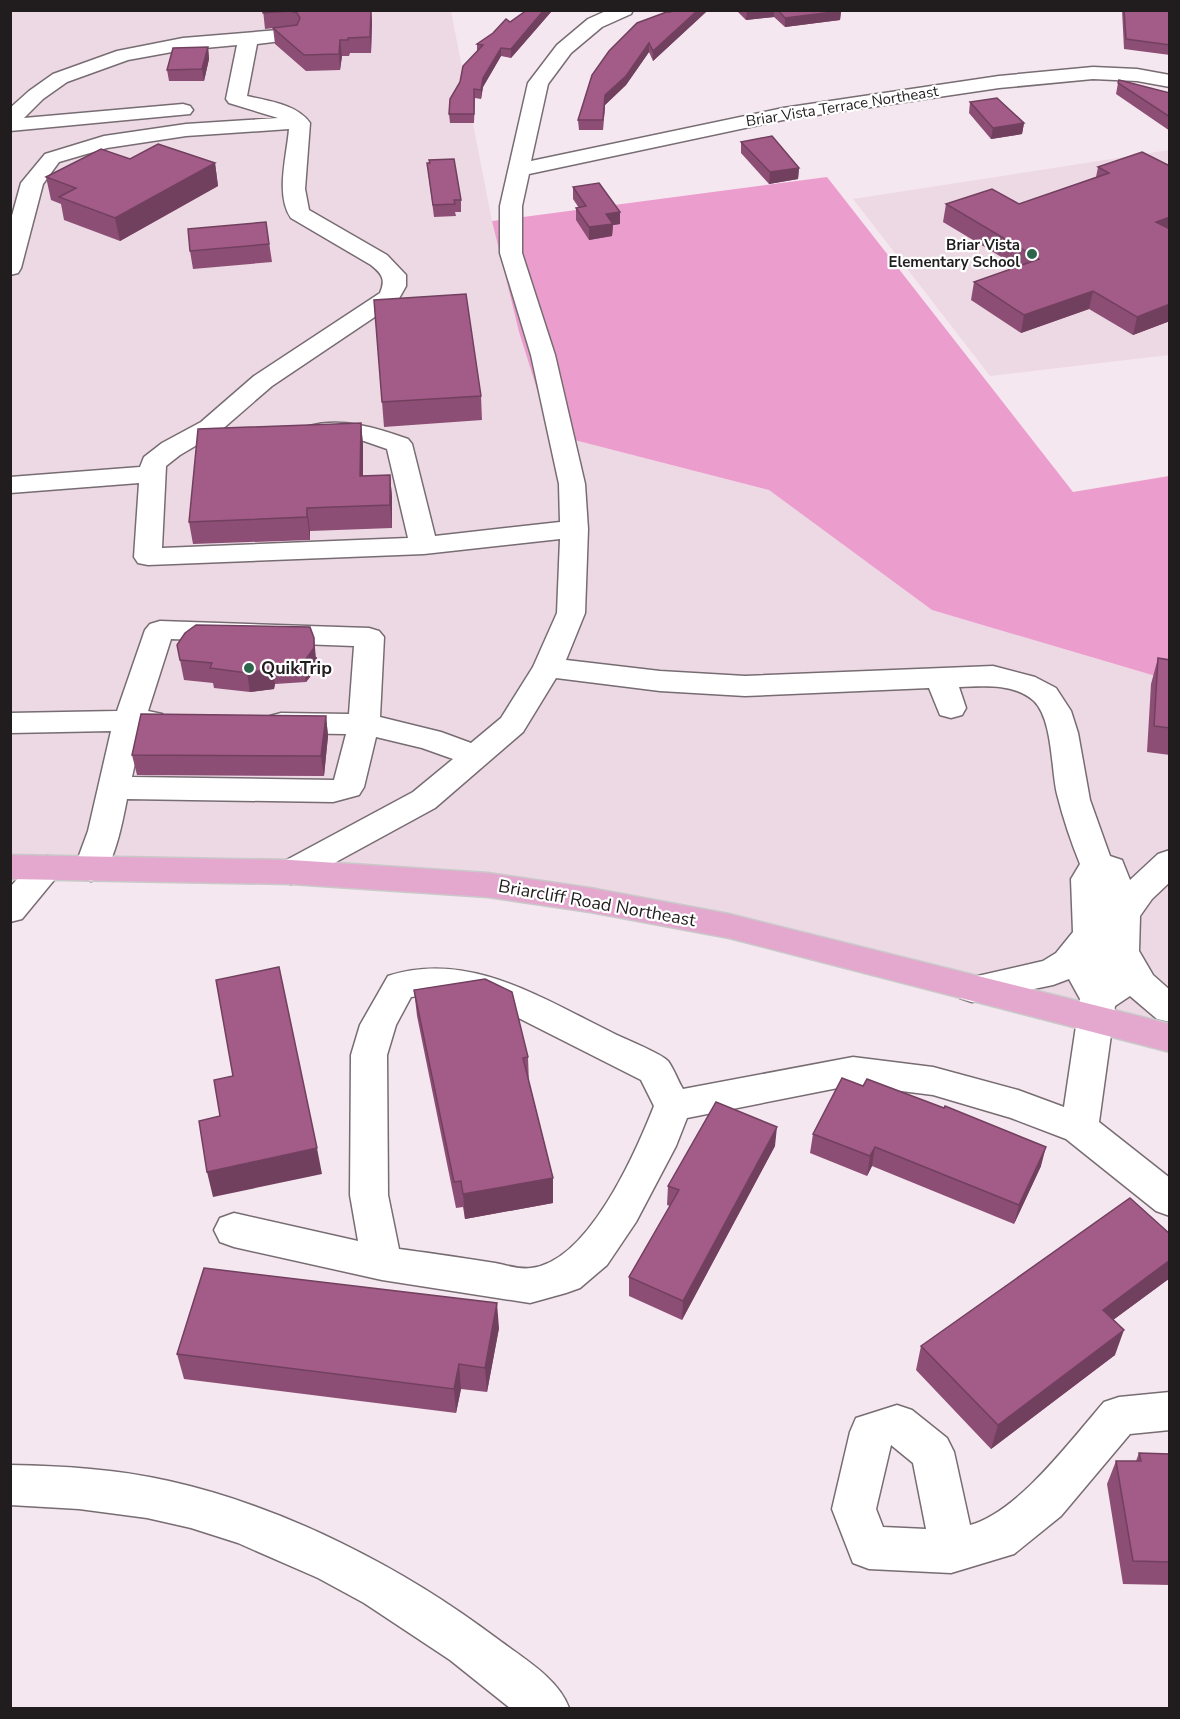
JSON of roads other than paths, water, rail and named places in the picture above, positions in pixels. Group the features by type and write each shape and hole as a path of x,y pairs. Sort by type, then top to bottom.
{"main road":[{"name":"Briarcliff Road Northeast","path":"10,867 291,872 488,885 590,900 729,926 972,989 1097,1010 1170,1038"}],"street":[{"path":"291,872 424,800 512,725 548,667 571,612 574,529 572,484 543,355 511,253 511,206 538,83 564,49 595,23 624,10"},
{"path":"10,120 36,95 60,78 85,68 153,48 291,35"},
{"path":"221,104 248,39"},
{"name":"Briar Vista Terrace Northeast","path":"518,170 783,114 999,82 1093,73 1137,75 1170,81"},
{"path":"10,125 221,104 279,110 300,123"},
{"path":"300,123 294,189 299,213 387,264 394,275 395,285 389,297 264,381 210,427 153,463 148,557 424,546 574,529"},
{"path":"10,268 32,183 52,158 104,142 174,132 300,123"},
{"path":"210,427 244,428"},
{"path":"288,430 367,433 399,444 424,546"},
{"path":"10,485 153,474"},
{"path":"91,869 104,831 129,721 160,630 369,637 364,724 348,787 333,791 114,788"},
{"path":"548,667 660,681 745,686 993,676 1030,685 1049,700 1059,722 1072,790 1085,836 1104,866 1123,915 1120,985 1097,1010"},
{"path":"941,679 951,708"},
{"path":"10,723 176,721"},
{"path":"259,722 364,724 430,739 476,756"},
{"path":"1078,1128 1097,1010 1084,976 1090,935 1088,879 1104,866 1169,863"},
{"path":"1123,915 1140,891 1169,863"},
{"path":"10,910 47,868"},
{"path":"972,989 1053,972 1068,962 1090,935"},
{"path":"1121,950 1130,971 1142,988 1170,1009"},
{"path":"234,1230 382,1263 530,1286 566,1276 593,1253 622,1210 657,1146 673,1106 654,1070 498,992 466,983 435,981 400,985 378,1025 369,1055 369,1195 382,1263"},
{"path":"673,1106 853,1071 933,1082 1018,1105 1078,1128 1170,1200"},
{"path":"951,1552 998,1539 1045,1502 1119,1416 1170,1411"},
{"path":"10,1485 72,1488 154,1499 226,1519 301,1549 408,1603 488,1660 545,1708"}],"place":[{"name":"Briar Vista Elementary School","path":"1032,254"},
{"name":"QuikTrip","path":"249,668"}]}
